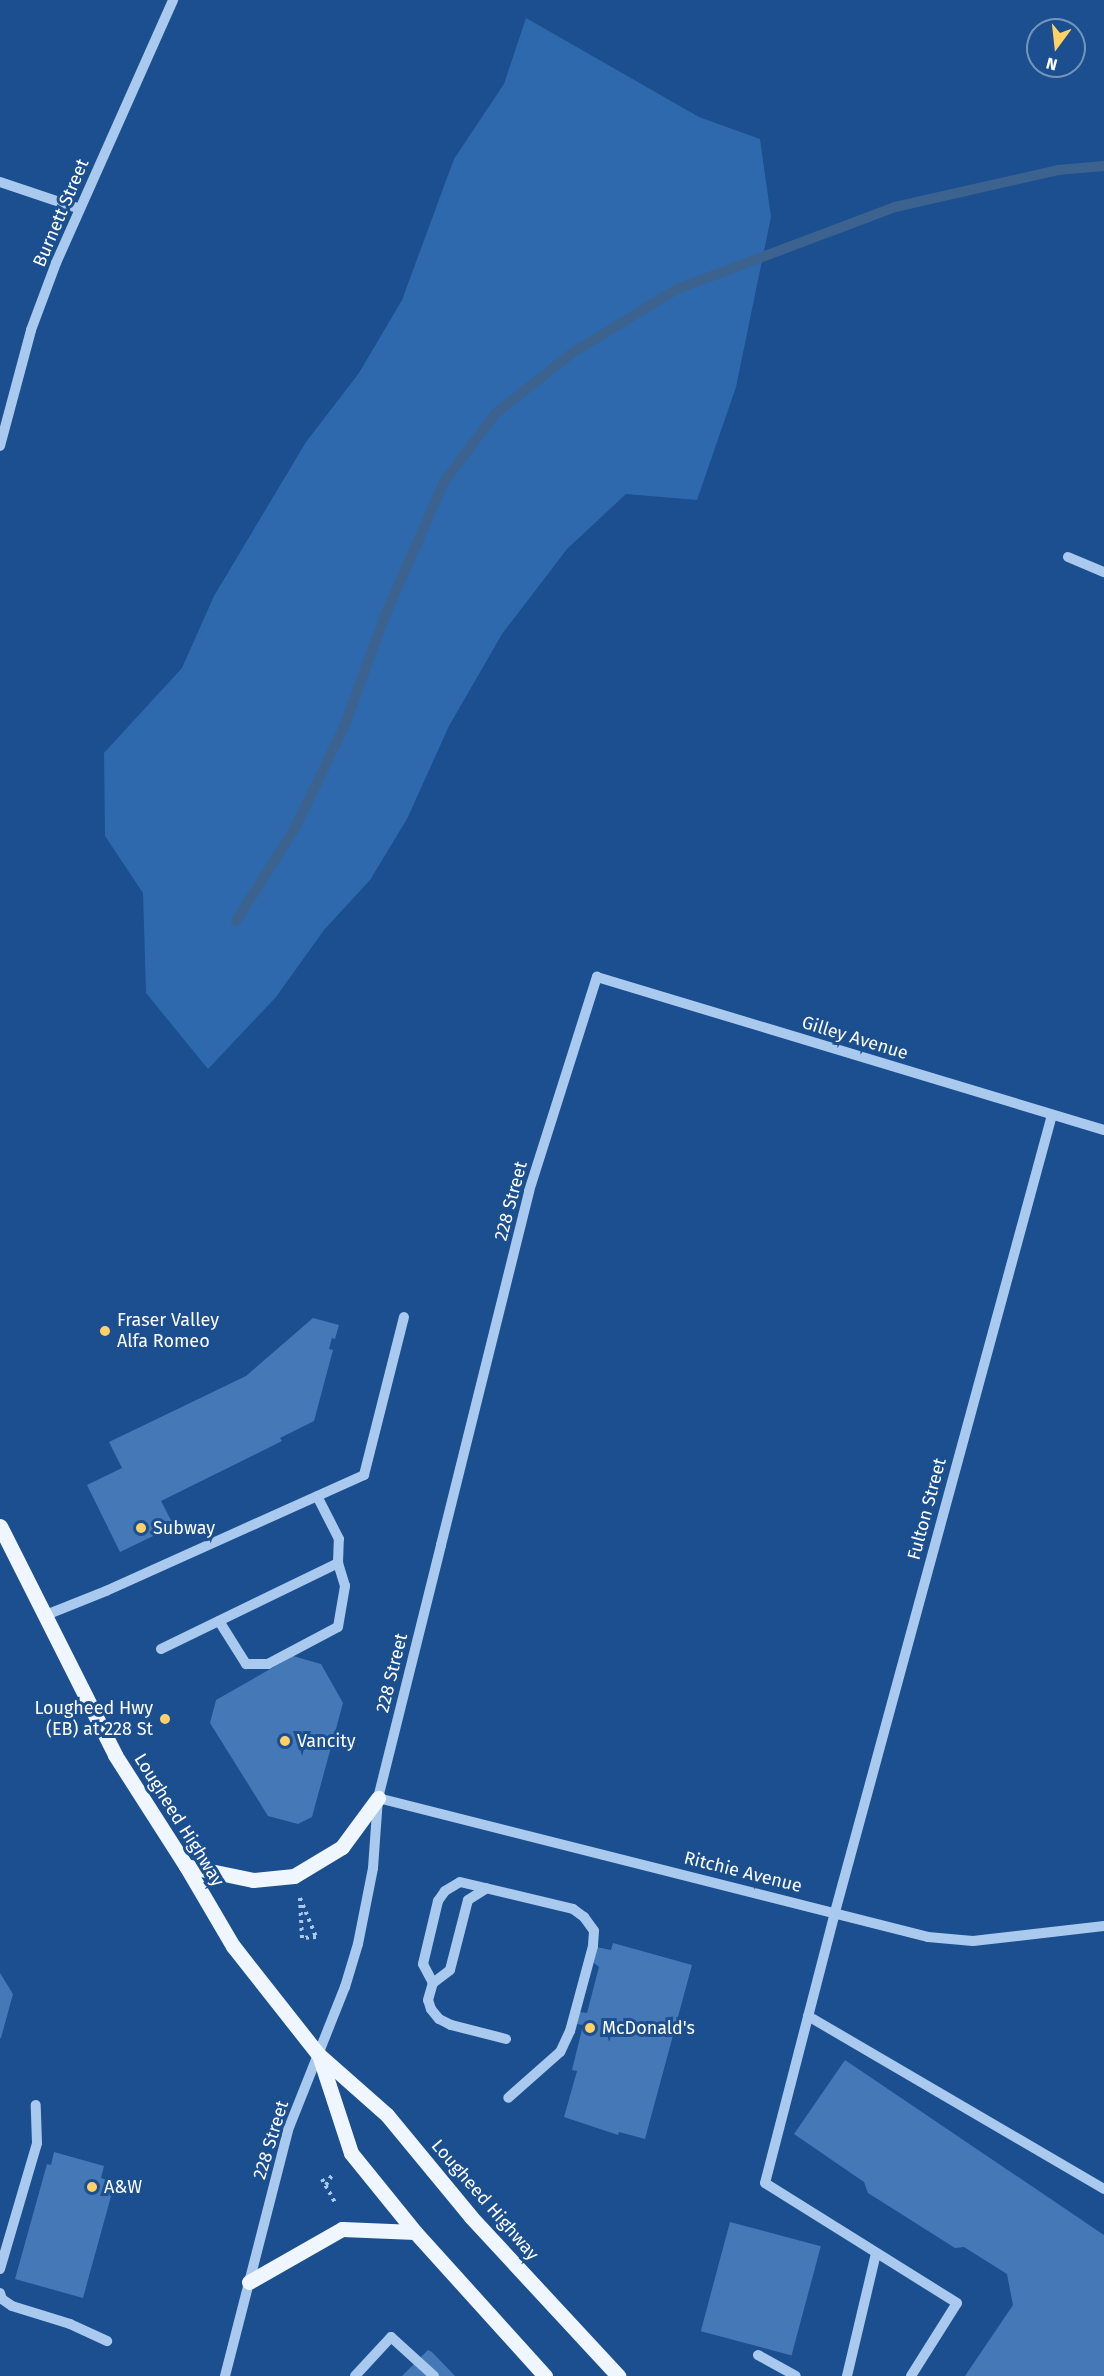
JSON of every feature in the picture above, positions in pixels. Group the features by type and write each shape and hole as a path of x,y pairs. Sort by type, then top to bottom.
{"main road":[{"name":"Lougheed Highway","path":"0,1526 115,1755 234,1946 318,2054 387,2115 479,2226 618,2376"},
{"path":"186,1866 253,1880 294,1876 342,1848 378,1798"},
{"name":"Lougheed Highway","path":"318,2054 351,2153 415,2232 545,2376"},
{"path":"249,2282 342,2229 415,2232"}],"street":[{"name":"Burnett Street","path":"0,446 31,330 80,208 172,0"},
{"path":"0,182 80,208"},
{"path":"1068,557 1104,572"},
{"name":"Gilley Avenue","path":"597,977 1104,1130"},
{"name":"228 Street","path":"225,2376 288,2130 345,1987 358,1944 373,1868 378,1798 529,1191 597,977"},
{"name":"Fulton Street","path":"876,2253 765,2183 835,1912 1052,1115"},
{"path":"46,1615 106,1591 364,1475 404,1317"},
{"path":"219,1621 246,1664 268,1664 338,1627 345,1586 338,1563 339,1539 317,1496"},
{"path":"161,1649 338,1563"},
{"name":"Ritchie Avenue","path":"378,1798 928,1937 973,1941 1104,1926"},
{"path":"433,1983 423,1964 438,1901 445,1891 460,1882 573,1909 584,1917 594,1931 593,1946 570,2031 560,2052 508,2098"},
{"path":"487,1888 468,1900 450,1970 433,1983 428,2000 431,2009 440,2019 506,2039"},
{"path":"808,2016 1104,2189"},
{"path":"0,2269 37,2143 36,2105"},
{"path":"847,2376 876,2253 957,2303 911,2376"},
{"path":"0,2293 2,2299 12,2306 70,2324 107,2341"},
{"path":"355,2376 391,2337 434,2376"},
{"path":"758,2355 796,2376"}],"path":[{"path":"300,1898 308,1918 316,1937 302,1938 300,1898"},
{"path":"326,2185 332,2175"},
{"path":"321,2178 336,2204"}],"shaded area":[{"path":"526,18 699,117 760,139 771,217 736,387 697,500 626,494 567,549 502,634 449,726 407,819 370,880 324,930 276,997 208,1069 146,993 143,893 105,836 104,753 182,668 214,596 306,442 359,373 402,300 454,159 504,84"}],"building":[{"path":"313,1318 339,1325 329,1349 333,1350 314,1421 280,1438 282,1441 161,1501 174,1526 120,1552 87,1485 122,1468 109,1442 246,1376"},
{"path":"293,1656 321,1664 343,1703 312,1817 298,1824 268,1816 210,1723 216,1700"},
{"path":"613,1943 692,1965 645,2139 619,2132 618,2135 564,2117 577,2071 572,2070 583,2025 577,2024 580,2012 587,2013 599,1967 594,1963 596,1947 611,1950"},
{"path":"0,1973 13,1994 1,2038 0,2038"},
{"path":"845,2060 1104,2235 1104,2376 965,2376 1013,2305 1007,2274 964,2247 955,2248 868,2193 864,2182 794,2134"},
{"path":"54,2152 104,2166 101,2178 110,2181 109,2187 113,2189 83,2298 15,2279 47,2164 51,2165"},
{"path":"730,2222 821,2246 792,2355 701,2331"},
{"path":"428,2350 432,2352 455,2376 402,2376"}],"waterway":[{"path":"236,921 295,828 344,727 384,618 444,482 495,414 572,353 677,289 895,207 1058,170 1104,166"}],"place":[{"name":"Fraser Valley Alfa Romeo","path":"105,1331"},
{"name":"Subway","path":"141,1528"},
{"name":"Lougheed Hwy (EB) at 228 St","path":"165,1719"},
{"name":"Vancity","path":"285,1741"},
{"name":"McDonald's","path":"590,2028"},
{"name":"A&W","path":"92,2187"}]}
